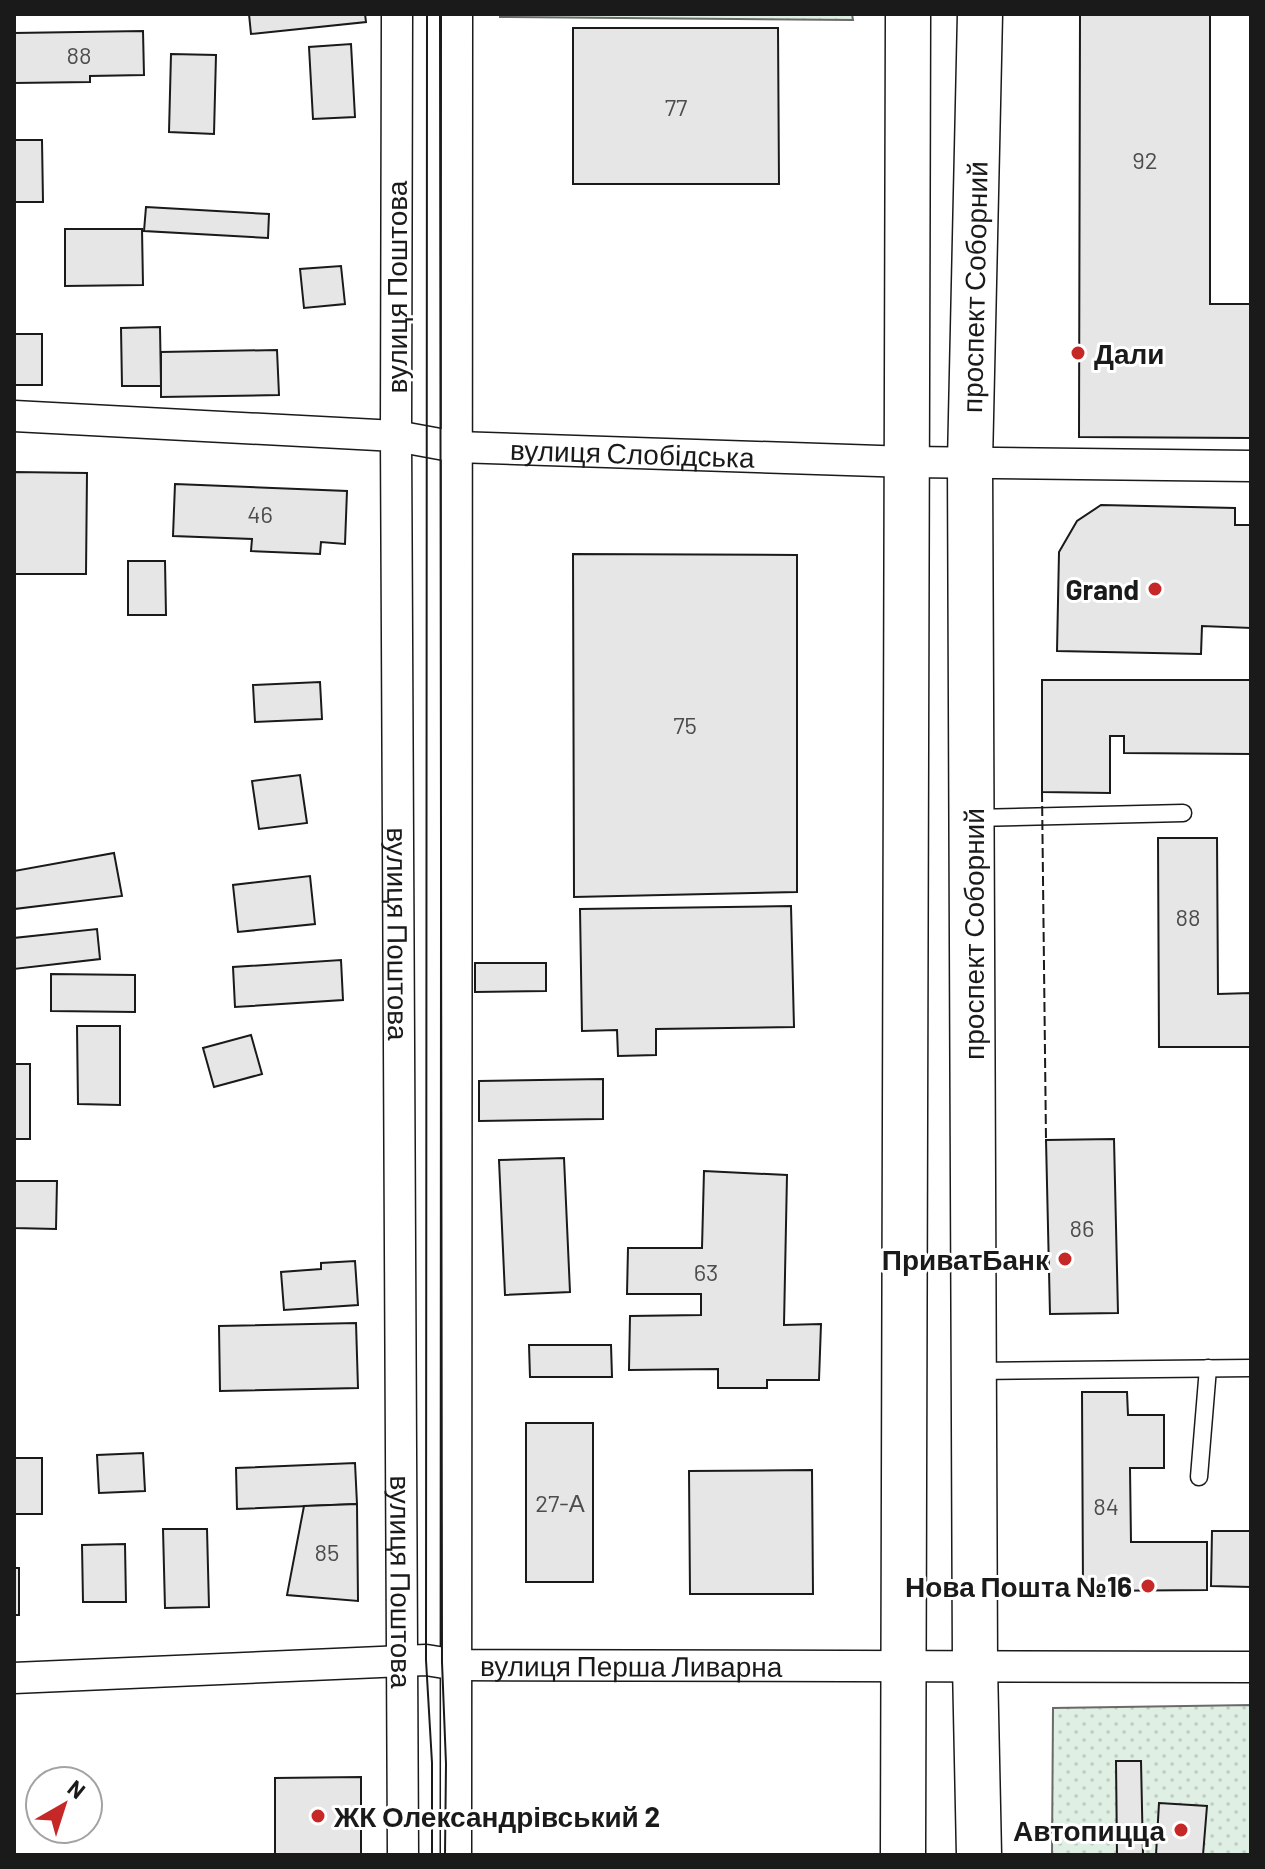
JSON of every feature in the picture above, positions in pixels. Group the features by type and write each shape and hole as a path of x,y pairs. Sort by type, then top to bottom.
{"main road":[{"path":"903,1855 908,14"},
{"name":"проспект Соборний","path":"979,1855 975,1665 970,462 980,14"}],"street":[{"name":"вулиця Поштова","path":"397,14 403,1855"},
{"name":"вулиця Поштова","path":"456,1855 457,14"},
{"name":"вулиця Слобідська","path":"14,416 396,436 456,447 909,462 1251,466"},
{"name":"вулиця Перша Ливарна","path":"14,1678 426,1660 457,1665 1251,1667"}],"lane":[{"path":"973,818 1183,813"},
{"path":"1199,1477 1208,1368"},
{"path":"974,1371 1251,1368"}],"green space":[{"path":"500,14 852,14 853,20 500,17"},
{"path":"1251,1705 1251,1855 1052,1855 1053,1708"}],"building":[{"path":"249,14 365,14 366,22 251,34"},
{"path":"1080,14 1210,14 1210,304 1251,304 1251,438 1079,437"},
{"path":"573,28 778,28 779,184 573,184"},
{"path":"143,31 144,75 90,76 90,82 14,83 14,33"},
{"path":"351,44 355,117 313,119 309,47"},
{"path":"171,54 216,55 214,134 169,132"},
{"path":"14,140 42,140 43,202 14,202"},
{"path":"146,207 269,214 268,238 144,231"},
{"path":"65,229 142,229 143,285 65,286"},
{"path":"341,266 345,304 304,308 300,269"},
{"path":"160,327 161,386 122,386 121,328"},
{"path":"15,334 42,334 42,385 15,385"},
{"path":"277,350 279,395 161,397 161,352"},
{"path":"14,472 87,473 86,574 14,574"},
{"path":"175,484 347,491 345,544 321,542 320,554 251,551 252,539 173,536"},
{"name":"Grand","path":"1101,505 1235,508 1235,525 1251,525 1251,628 1202,626 1201,654 1057,651 1059,552 1077,521"},
{"path":"573,554 797,555 797,892 574,897"},
{"path":"128,561 165,561 166,615 128,615"},
{"path":"1042,680 1251,680 1251,754 1124,753 1124,736 1110,736 1110,793 1042,792"},
{"path":"320,682 322,719 255,722 253,685"},
{"path":"300,775 307,823 259,829 252,781"},
{"path":"1158,838 1217,838 1218,994 1251,993 1251,1047 1159,1047"},
{"path":"114,853 122,896 14,909 14,871"},
{"path":"310,876 315,924 238,932 233,885"},
{"path":"791,906 794,1027 656,1029 656,1055 618,1056 617,1030 582,1031 580,909"},
{"path":"97,929 100,959 14,969 14,938"},
{"path":"341,960 343,1000 235,1007 233,967"},
{"path":"475,963 546,963 546,991 475,992"},
{"path":"51,974 135,975 135,1012 51,1011"},
{"path":"77,1026 120,1026 120,1105 78,1104"},
{"path":"251,1035 262,1074 214,1087 203,1048"},
{"path":"14,1064 30,1064 30,1139 14,1139"},
{"path":"603,1079 603,1119 479,1121 479,1081"},
{"path":"1114,1139 1118,1313 1050,1314 1046,1140"},
{"path":"564,1158 570,1292 505,1295 499,1160"},
{"path":"704,1171 787,1175 784,1325 821,1324 819,1380 767,1380 767,1388 718,1388 718,1369 629,1370 630,1316 701,1315 701,1294 627,1294 628,1248 702,1248"},
{"path":"14,1181 57,1181 56,1229 14,1228"},
{"path":"355,1261 358,1305 284,1310 281,1272 321,1269 321,1263"},
{"path":"356,1323 358,1388 220,1391 219,1326"},
{"path":"529,1345 611,1345 612,1377 530,1377"},
{"path":"1082,1392 1127,1392 1128,1415 1164,1415 1164,1468 1130,1468 1131,1542 1207,1542 1207,1590 1083,1591"},
{"path":"526,1423 593,1423 593,1582 526,1582"},
{"path":"143,1453 145,1491 99,1493 97,1455"},
{"path":"14,1458 42,1458 42,1514 14,1514"},
{"path":"355,1463 357,1504 237,1509 236,1468"},
{"path":"812,1470 813,1594 690,1594 689,1471"},
{"path":"357,1504 358,1601 287,1595 304,1506"},
{"path":"163,1529 207,1529 209,1607 165,1608"},
{"path":"1212,1531 1251,1531 1251,1587 1211,1586"},
{"path":"125,1544 126,1602 83,1602 82,1545"},
{"path":"14,1568 19,1568 19,1615 14,1615"},
{"path":"1116,1761 1141,1761 1143,1855 1117,1855"},
{"name":"ЖК Олександрівський 2","path":"361,1777 361,1855 275,1855 275,1778"},
{"name":"Автопицца","path":"1159,1803 1207,1806 1203,1855 1156,1855"}],"tram line":[{"path":"427,14 426,1660 432,1763 432,1855"},
{"path":"440,14 442,1662 446,1764 445,1855"}],"fence":[{"path":"1042,792 1046,1140"}],"place":[{"name":"Дали","path":"1078,353"},
{"name":"Grand","path":"1155,589"},
{"name":"ПриватБанк","path":"1065,1259"},
{"name":"Нова Пошта №16","path":"1148,1586"},
{"name":"ЖК Олександрівський 2","path":"318,1816"},
{"name":"Автопицца","path":"1181,1830"}]}
